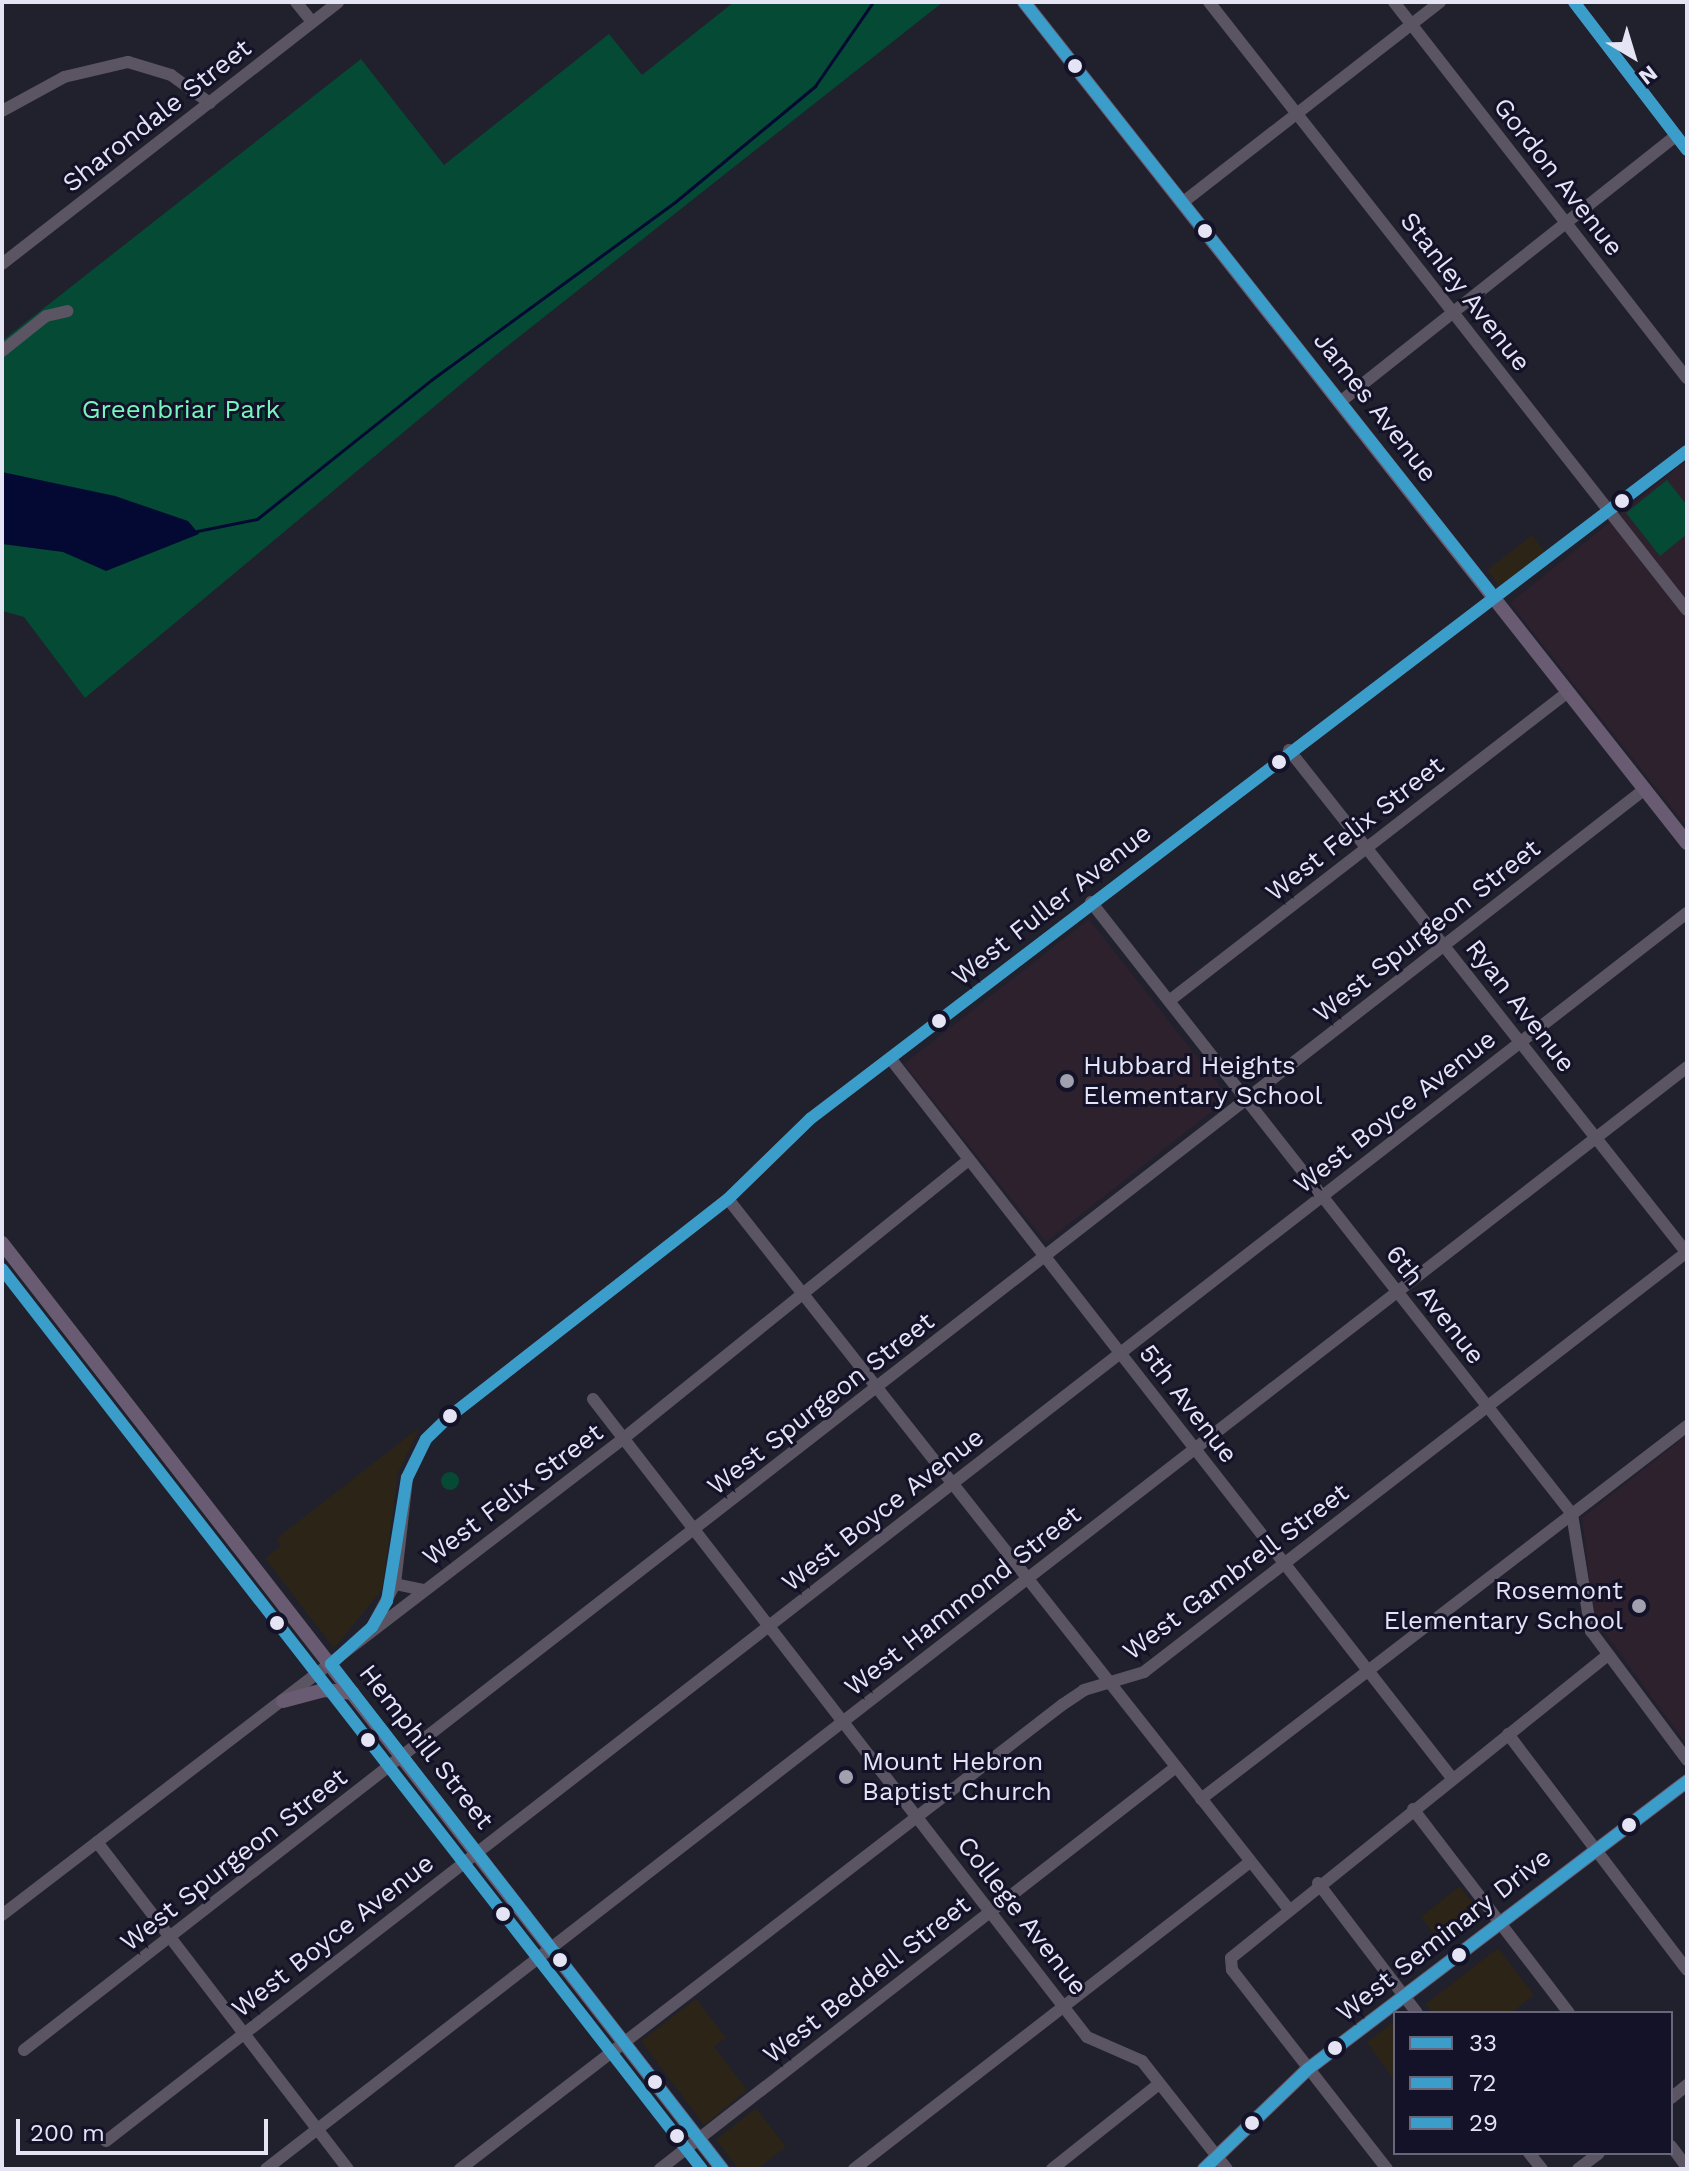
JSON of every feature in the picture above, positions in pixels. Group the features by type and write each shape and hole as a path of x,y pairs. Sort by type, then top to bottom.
{"main road":[{"name":"James Avenue","path":"1024,2 1687,843"},
{"name":"Hemphill Street","path":"2,1243 722,2169"},
{"path":"283,1701 324,1690 353,1693"},
{"name":"West Seminary Drive","path":"1204,2169 1308,2069 1687,1781"}],"street":[{"path":"296,2 312,22"},
{"name":"Sharondale Street","path":"2,264 338,2"},
{"name":"Stanley Avenue","path":"1209,2 1687,610"},
{"name":"Gordon Avenue","path":"1394,2 1687,379"},
{"path":"1182,203 1440,2"},
{"path":"1574,2 1687,150"},
{"path":"2,111 64,77 128,62 171,75 210,103"},
{"path":"1340,402 1676,136"},
{"path":"2,351 46,316 67,311"},
{"name":"West Fuller Avenue","path":"372,1627 395,1584 402,1502 426,1439 728,1199 779,1143 1289,750 1610,512 1687,451"},
{"name":"West Felix Street","path":"1169,1001 1568,692"},
{"name":"Ryan Avenue","path":"1289,750 1687,1253"},
{"name":"West Spurgeon Street","path":"24,2050 1645,789"},
{"name":"6th Avenue","path":"1091,902 1572,1514"},
{"name":"West Boyce Avenue","path":"106,2141 1687,913"},
{"name":"5th Avenue","path":"890,1058 1452,1778"},
{"name":"West Hammond Street","path":"266,2169 1687,1067"},
{"name":"West Felix Street","path":"2,1915 331,1664 372,1627 624,1438 801,1291 969,1160"},
{"path":"728,1199 1287,1907"},
{"name":"West Gambrell Street","path":"460,2169 1073,1697 1144,1672 1687,1253"},
{"name":"College Avenue","path":"593,1399 1063,2007 1098,2048 1134,2054 1227,2169"},
{"path":"1201,1799 1687,1426"},
{"path":"1572,1514 1581,1597 1607,1656 1687,1760"},
{"path":"395,1584 424,1590"},
{"path":"1387,2169 1232,1970 1231,1958 1287,1907 1607,1656"},
{"path":"1508,1734 1687,1970"},
{"name":"West Beddell Street","path":"660,2169 1176,1767"},
{"path":"1413,1809 1567,2011"},
{"path":"97,1842 348,2169"},
{"path":"854,2169 1250,1862"},
{"path":"1318,1883 1415,2011"},
{"path":"1052,2169 1159,2084"},
{"path":"1673,2149 1687,2167"},
{"path":"1578,2169 1596,2155"}],"shaded area":[{"path":"1687,460 1687,827 1510,603"},
{"path":"1532,535 1547,555 1502,590 1487,570"},
{"name":"Hubbard Heights Elementary School","path":"1089,919 1229,1098 1046,1242 904,1064"},
{"path":"420,1427 398,1473 382,1590 334,1648 265,1558 281,1546 277,1538"},
{"name":"Rosemont Elementary School","path":"1687,1435 1687,1745 1594,1618 1582,1518"},
{"path":"1460,1886 1483,1916 1444,1947 1421,1917"},
{"path":"1498,1948 1534,1995 1514,2011 1431,2011 1426,2004"},
{"path":"696,1999 726,2038 714,2047 747,2090 704,2125 641,2041"},
{"path":"1393,2022 1393,2078 1367,2042"},
{"path":"756,2108 786,2147 757,2169 739,2169 716,2140"}],"green space":[{"name":"Greenbriar Park","path":"734,2 943,2 496,355 85,698 24,617 2,611 2,341 361,59 444,165 609,34 642,75"},
{"path":"1667,480 1687,505 1687,534 1660,556 1626,513"},
{"path":"450,1472 459,1481 450,1490 441,1481"}],"water":[{"path":"2,472 115,496 188,521 199,534 106,571 63,552 2,544"}],"waterway":[{"path":"197,531 257,519 431,380 675,202 815,86 873,2"}],"transit line":[{"name":"33","path":"1024,2 1494,597"},
{"name":"33","path":"1574,2 1687,150"},
{"name":"33","path":"331,1664 372,1627 387,1601 407,1478 426,1439 449,1417 728,1199 810,1119 1687,451"},
{"name":"72","path":"2,1269 702,2169"},
{"name":"33","path":"331,1664 722,2169"},
{"name":"29","path":"1204,2169 1308,2069 1687,1781"}],"place":[{"name":"Hubbard Heights Elementary School","path":"1067,1081"},
{"name":"Rosemont Elementary School","path":"1639,1606"},
{"name":"Mount Hebron Baptist Church","path":"846,1777"}]}
